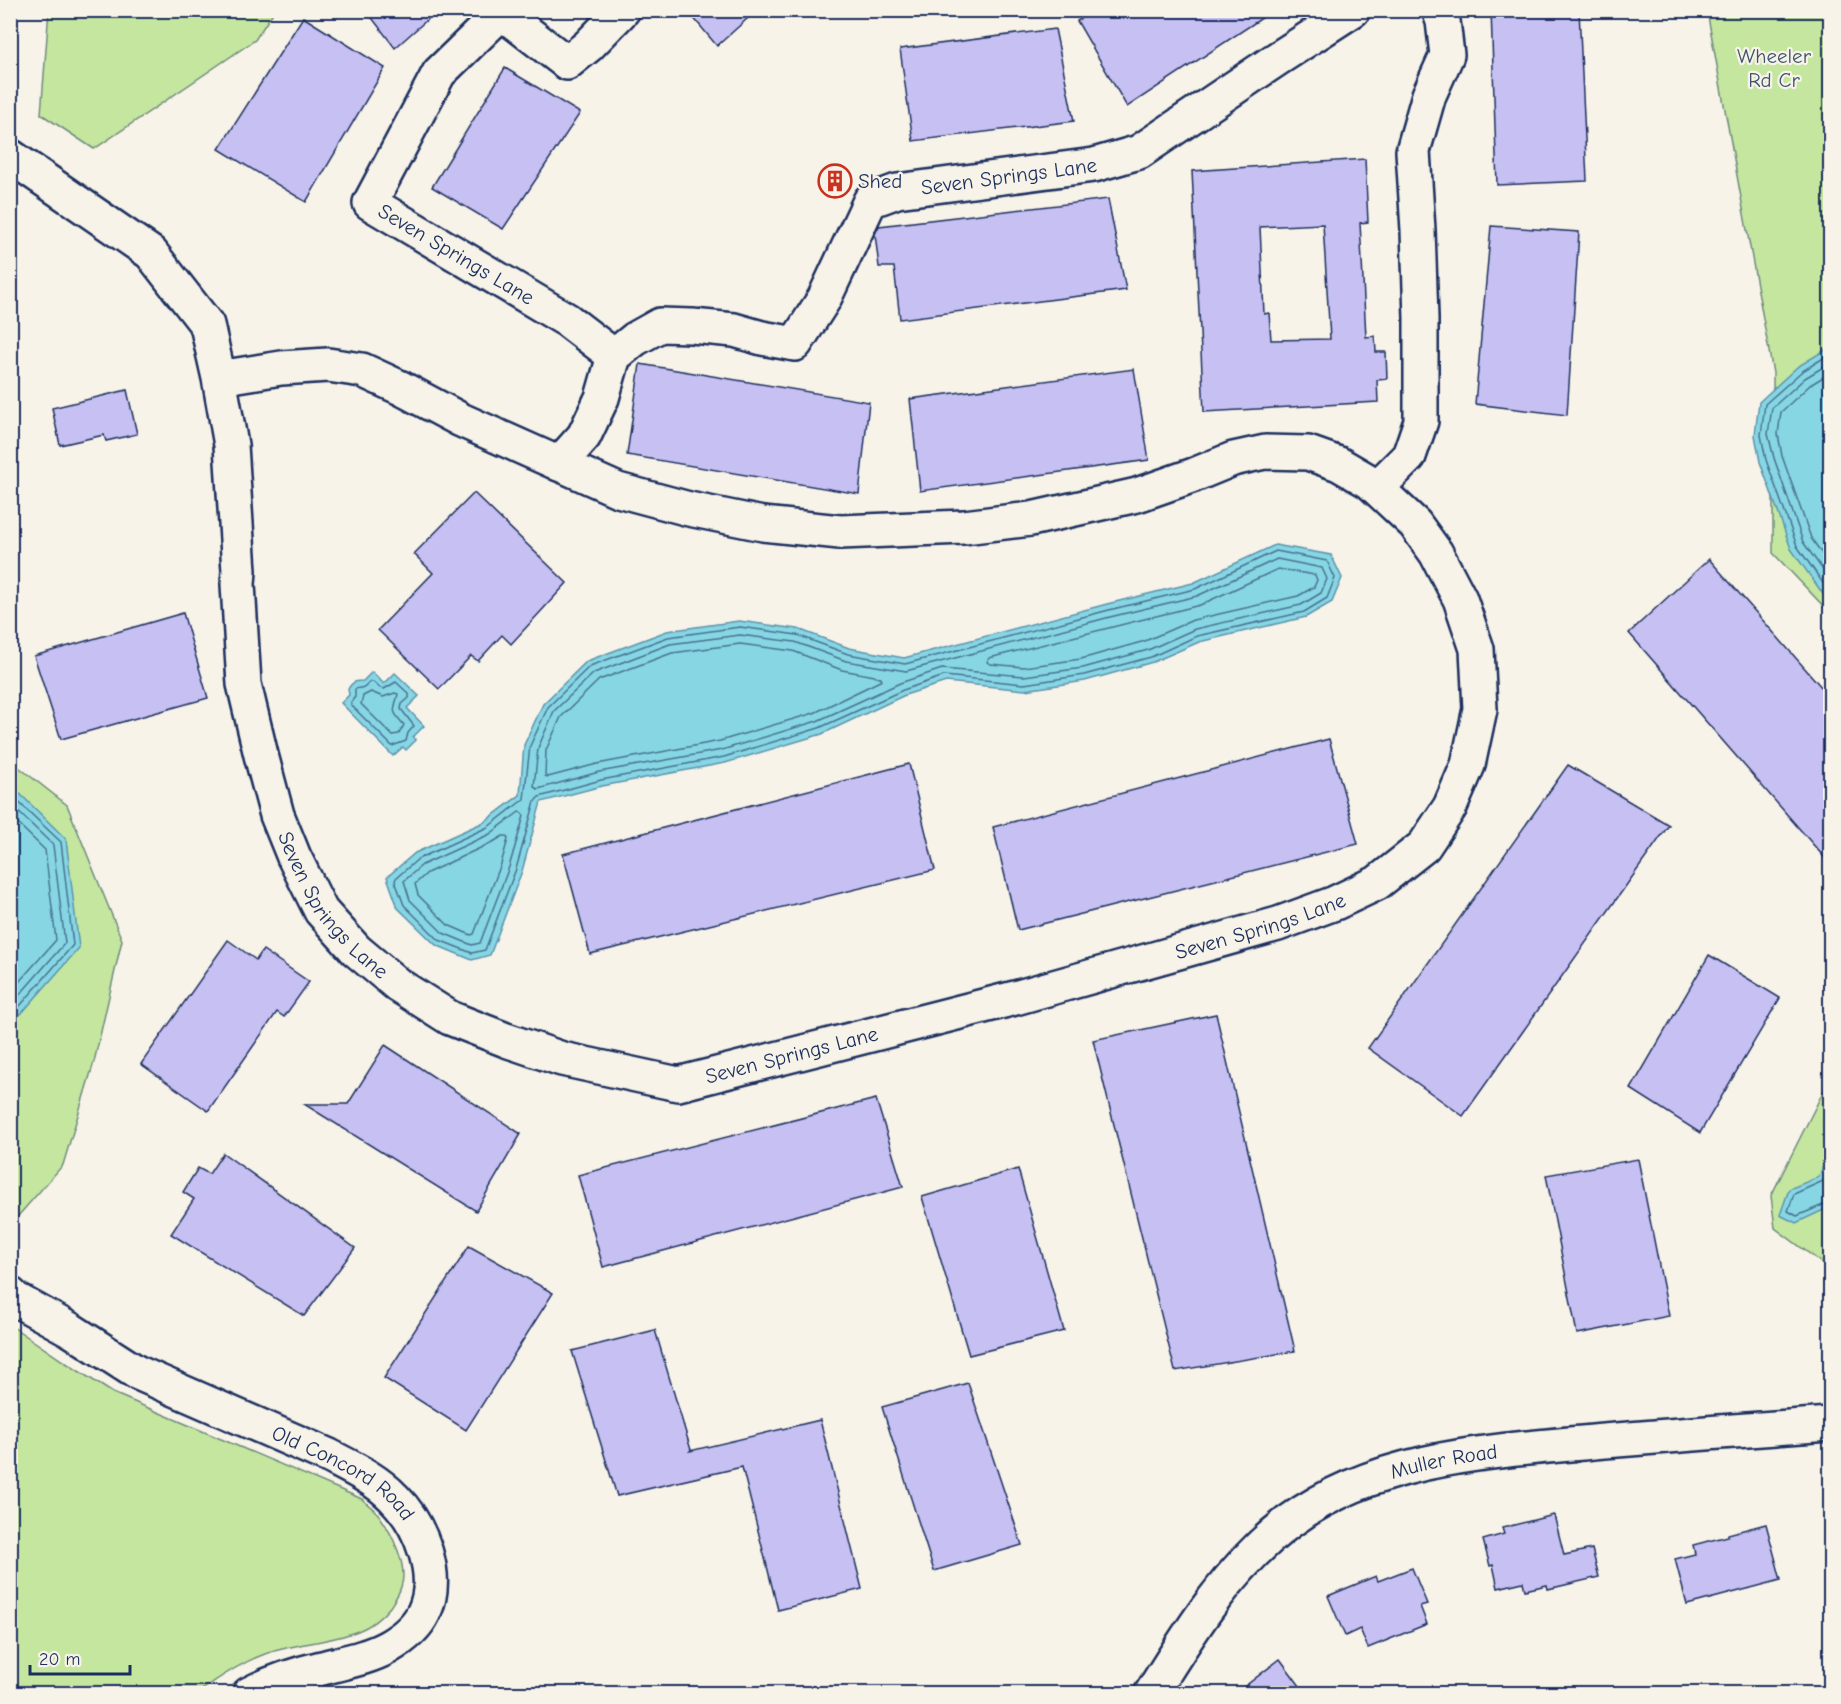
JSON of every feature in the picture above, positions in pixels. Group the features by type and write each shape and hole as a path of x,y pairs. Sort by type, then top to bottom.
{"street":[{"name":"Seven Springs Lane","path":"623,10 588,46 567,63 503,11 439,73 370,203 567,320 614,356 635,339 660,325 734,330 795,344 824,299 870,201 897,191 1094,165 1139,152 1353,10"},
{"path":"1377,489 1409,456 1421,421 1421,318 1413,151 1429,95 1448,55 1443,21 1438,10"},
{"name":"Seven Springs Lane","path":"10,156 151,253 207,325 231,445 244,684 277,815 294,857 321,911 356,950 398,986 450,1018 555,1057 678,1084 1015,998 1278,924 1335,903 1377,883 1424,846 1450,807 1468,765 1480,709 1477,649 1460,599 1436,554 1415,524 1371,482 1339,464 1308,453 1265,452 1233,459 1137,495 1031,519 964,527 840,532 763,524 689,509 618,490 461,420 363,370 328,365 281,368 219,378"},
{"path":"559,464 584,436 602,398 614,356"},
{"name":"Old Concord Road","path":"10,1294 136,1372 329,1455 360,1472 395,1498 410,1517 420,1538 429,1571 428,1601 414,1626 399,1640 381,1651 268,1684 249,1694"},
{"name":"Muller Road","path":"1151,1694 1223,1586 1256,1551 1289,1522 1307,1510 1325,1499 1369,1480 1418,1465 1516,1449 1830,1424"}],"green space":[{"path":"49,10 274,11 255,40 94,149 41,114"},
{"name":"Wheeler Rd Cr","path":"1707,11 1830,11 1830,613 1773,553 1773,373"},
{"path":"11,233 17,252 10,327"},
{"path":"11,761 67,805 122,940 94,1062 63,1165 11,1224"},
{"path":"1830,1078 1830,1269 1775,1228 1771,1196"},
{"path":"10,1325 113,1393 362,1499 384,1522 401,1559 403,1579 398,1595 390,1607 376,1621 363,1629 347,1635 265,1654 230,1671 198,1693 11,1693"}],"water":[{"path":"1830,347 1830,604 1791,549 1760,462 1755,435 1759,402 1797,367"},
{"path":"1275,545 1331,555 1342,578 1332,602 1306,617 1199,642 1153,662 1085,681 1025,690 946,682 905,695 822,734 725,763 602,786 541,802 522,871 490,955 472,960 436,945 398,908 387,877 415,853 484,822 520,795 524,745 543,704 587,661 667,631 739,621 798,629 849,648 904,658 1193,583"},
{"path":"372,672 384,684 395,673 419,696 407,708 424,726 413,737 416,740 406,750 403,747 393,756 341,703 349,695 348,689 351,685 363,681"},
{"path":"11,785 66,839 79,948 21,1014 11,1014"},
{"path":"1830,1146 1830,1207 1796,1223 1780,1215 1789,1189 1819,1177"}],"building":[{"path":"366,10 438,10 395,48"},
{"path":"687,10 757,10 717,46"},
{"path":"1093,10 1274,10 1127,107 1077,21"},
{"path":"1491,10 1579,10 1587,181 1497,185"},
{"path":"303,17 385,68 306,202 219,149"},
{"path":"1055,29 1074,121 913,141 900,49"},
{"path":"505,68 580,113 503,229 432,187"},
{"path":"1365,159 1368,222 1360,223 1366,337 1375,336 1376,352 1386,352 1387,379 1377,380 1378,402 1204,412 1192,171","holes":["1323,224 1330,339 1271,340 1269,313 1264,314 1260,227"]},
{"path":"1108,199 1126,290 900,319 894,267 879,267 875,234 879,226"},
{"path":"1491,226 1579,232 1567,415 1475,404"},
{"path":"640,364 869,402 859,494 627,455"},
{"path":"1134,369 1149,460 920,491 910,399"},
{"path":"127,390 137,434 106,441 104,435 60,445 52,408"},
{"path":"474,493 567,583 511,644 502,635 478,661 471,656 439,689 378,630 433,573 414,554"},
{"path":"1709,559 1830,697 1830,864 1629,633"},
{"path":"183,613 208,698 61,739 34,656"},
{"path":"1329,739 1358,844 1018,930 993,827"},
{"path":"909,764 935,870 590,954 563,854"},
{"path":"1568,765 1669,825 1463,1116 1368,1048"},
{"path":"228,940 256,960 263,950 309,982 284,1017 277,1012 208,1111 141,1064"},
{"path":"1709,955 1780,998 1700,1133 1631,1089"},
{"path":"1216,1014 1295,1351 1175,1371 1093,1040"},
{"path":"385,1045 521,1134 476,1211 304,1104 348,1104"},
{"path":"876,1099 903,1187 603,1267 578,1175"},
{"path":"223,1153 355,1248 304,1316 171,1234 194,1199 183,1192 198,1168 209,1174"},
{"path":"1638,1159 1669,1316 1577,1334 1546,1175"},
{"path":"1018,1169 1064,1331 969,1355 922,1197"},
{"path":"469,1246 553,1293 466,1430 384,1378"},
{"path":"655,1330 690,1451 820,1420 862,1589 778,1610 742,1467 617,1496 572,1351"},
{"path":"968,1383 1022,1545 934,1571 882,1407"},
{"path":"1554,1515 1564,1555 1592,1549 1599,1577 1548,1589 1547,1585 1525,1590 1523,1582 1498,1588 1493,1565 1490,1566 1483,1540 1504,1534 1502,1528"},
{"path":"1766,1524 1781,1580 1687,1605 1675,1559 1695,1554 1693,1545"},
{"path":"1412,1568 1427,1604 1420,1606 1427,1624 1368,1648 1360,1629 1345,1636 1328,1596 1376,1576 1378,1581"},
{"path":"1280,1659 1306,1694 1235,1694"}],"place":[{"name":"Shed","path":"835,181"}]}
